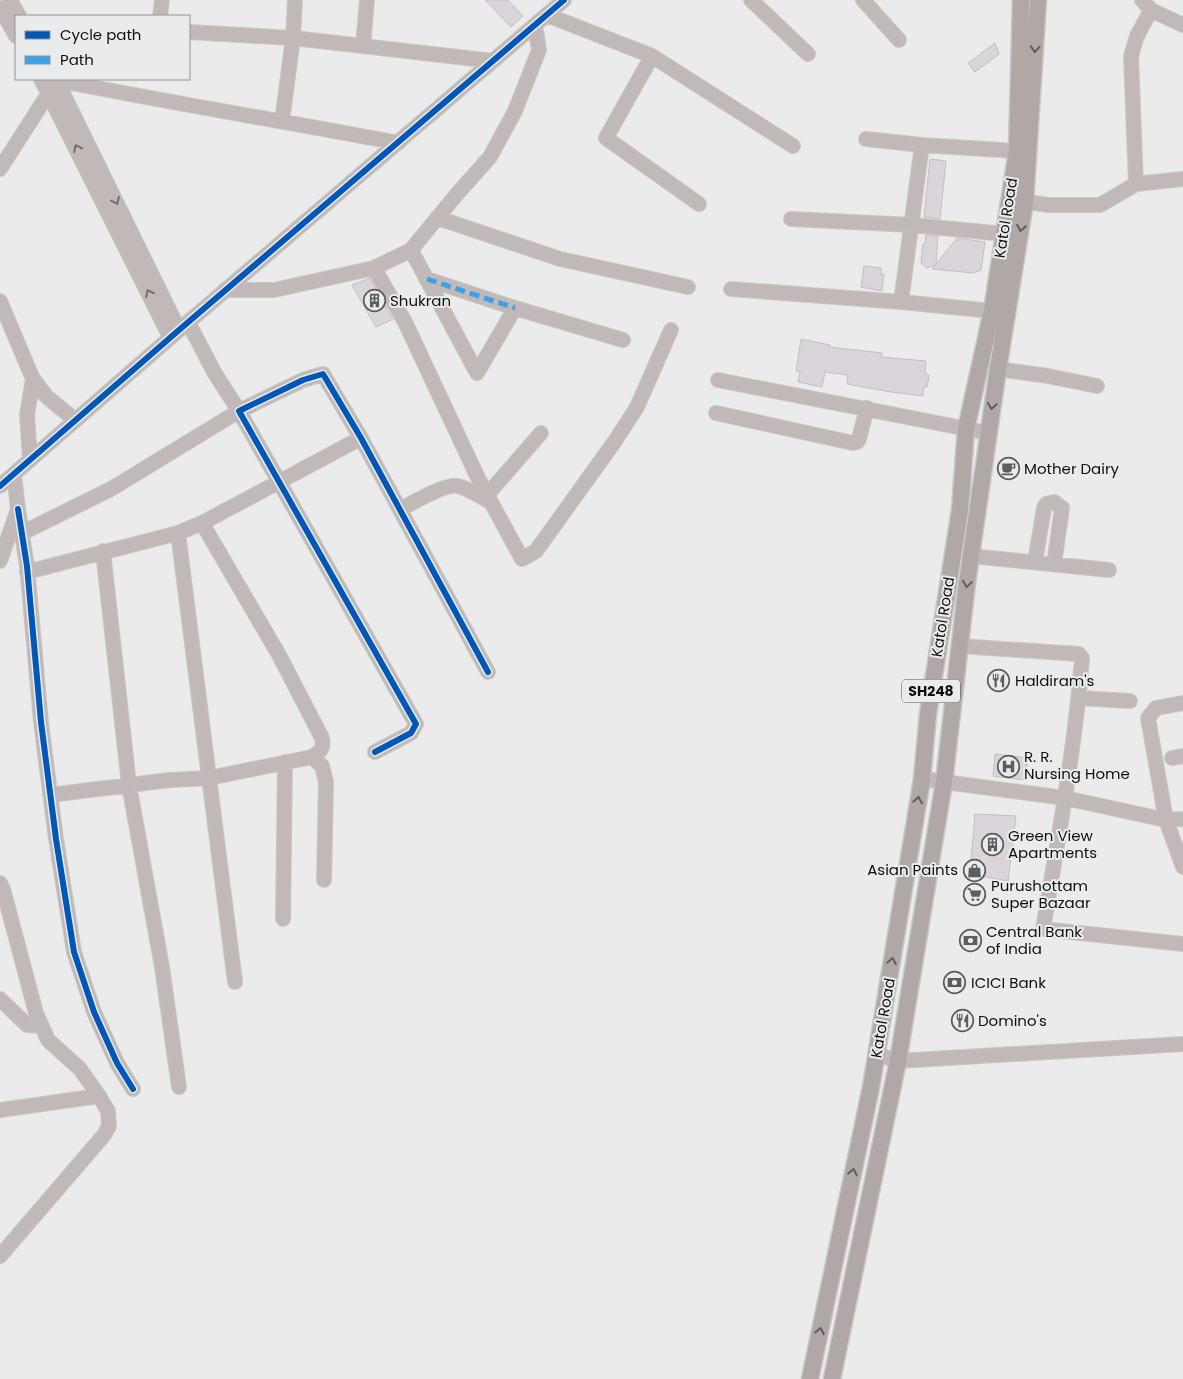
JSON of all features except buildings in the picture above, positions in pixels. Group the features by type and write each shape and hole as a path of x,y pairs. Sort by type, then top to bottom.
{"main road":[{"name":"Katol Road","path":"810,1379 876,1054 922,779 928,714 960,510 966,429 992,311 1017,152 1022,0"},
{"name":"Katol Road","path":"832,1379 898,1061 944,782 988,433 1026,202 1038,0"}],"street":[{"path":"10,0 18,15"},
{"path":"160,15 162,0"},
{"path":"282,121 293,38 295,0"},
{"path":"363,46 367,0"},
{"path":"0,486 179,329 564,0"},
{"path":"751,0 808,54"},
{"path":"863,0 899,40"},
{"path":"1136,184 1131,56 1146,5 1183,25"},
{"path":"0,8 15,34"},
{"path":"547,15 652,56 793,146"},
{"path":"225,290 274,290 374,268 412,250 490,157 515,111 539,50 535,25"},
{"path":"190,32 293,38 493,61"},
{"path":"652,56 606,138 698,204"},
{"path":"42,80 179,329 214,372 239,411 416,724 411,734 375,752"},
{"path":"57,80 167,102 398,143"},
{"path":"0,169 57,80"},
{"path":"57,80 179,329"},
{"path":"866,140 1017,152"},
{"path":"901,302 922,145"},
{"path":"1009,198 1048,205 1100,205 1136,184 1183,179"},
{"path":"438,218 560,259 688,287"},
{"path":"791,219 912,225 1004,234"},
{"path":"412,250 478,373 514,308"},
{"path":"374,268 406,322 489,498 522,559 536,551 616,441 637,407 671,330"},
{"path":"427,280 623,340"},
{"path":"730,289 992,311"},
{"path":"0,301 33,379 47,397 75,420"},
{"path":"998,369 1048,376 1096,386"},
{"path":"22,533 111,489 239,411 303,380 323,374 361,438 488,672"},
{"path":"30,460 27,415 33,379"},
{"path":"718,380 988,433"},
{"path":"716,413 854,443 859,439 867,408"},
{"path":"489,498 541,433"},
{"path":"27,572 178,533 202,523 361,438"},
{"path":"14,474 27,572 50,795 74,952 94,1012 117,1064 133,1089"},
{"path":"400,510 446,486 457,485 489,498"},
{"path":"1035,562 1044,508 1046,504 1054,502 1062,508 1054,564"},
{"path":"0,561 18,509"},
{"path":"50,795 170,780 209,778 312,757 321,751 324,745 322,738 279,655 202,523"},
{"path":"178,533 235,982"},
{"path":"103,551 129,785 162,967 179,1087"},
{"path":"971,556 1109,570"},
{"path":"960,646 1078,654 1082,658 1079,698 1065,798 1043,929 1183,944"},
{"path":"1079,698 1130,701"},
{"path":"1183,703 1156,708 1148,718 1166,820 1183,868"},
{"path":"312,757 322,766 326,782 324,880"},
{"path":"283,919 285,762"},
{"path":"922,779 1065,798 1166,820 1183,818"},
{"path":"0,883 36,1013 48,1040 80,1069 108,1111 109,1126 104,1135 0,1256"},
{"path":"0,999 27,1025 42,1026"},
{"path":"876,1054 898,1061 1183,1044"},
{"path":"0,1110 99,1096"}],"marked path":[{"path":"427,279 515,308"}],"cycle path":[{"path":"0,486 564,0"},
{"path":"375,752 411,733 416,724 239,411 303,380 323,374 361,438 488,672"},
{"path":"18,509 27,566 41,722 56,839 74,952 94,1012 117,1063 133,1089"}],"place":[{"name":"Shukran","path":"374,301"},
{"name":"Mother Dairy","path":"1008,469"},
{"name":"Haldiram's","path":"999,681"},
{"name":"R. R. Nursing Home","path":"1008,766"},
{"name":"Green View Apartments","path":"992,845"},
{"name":"Asian Paints","path":"974,870"},
{"name":"Purushottam Super Bazaar","path":"975,895"},
{"name":"Central Bank of India","path":"970,941"},
{"name":"ICICI Bank","path":"955,983"},
{"name":"Domino's","path":"962,1021"}]}
